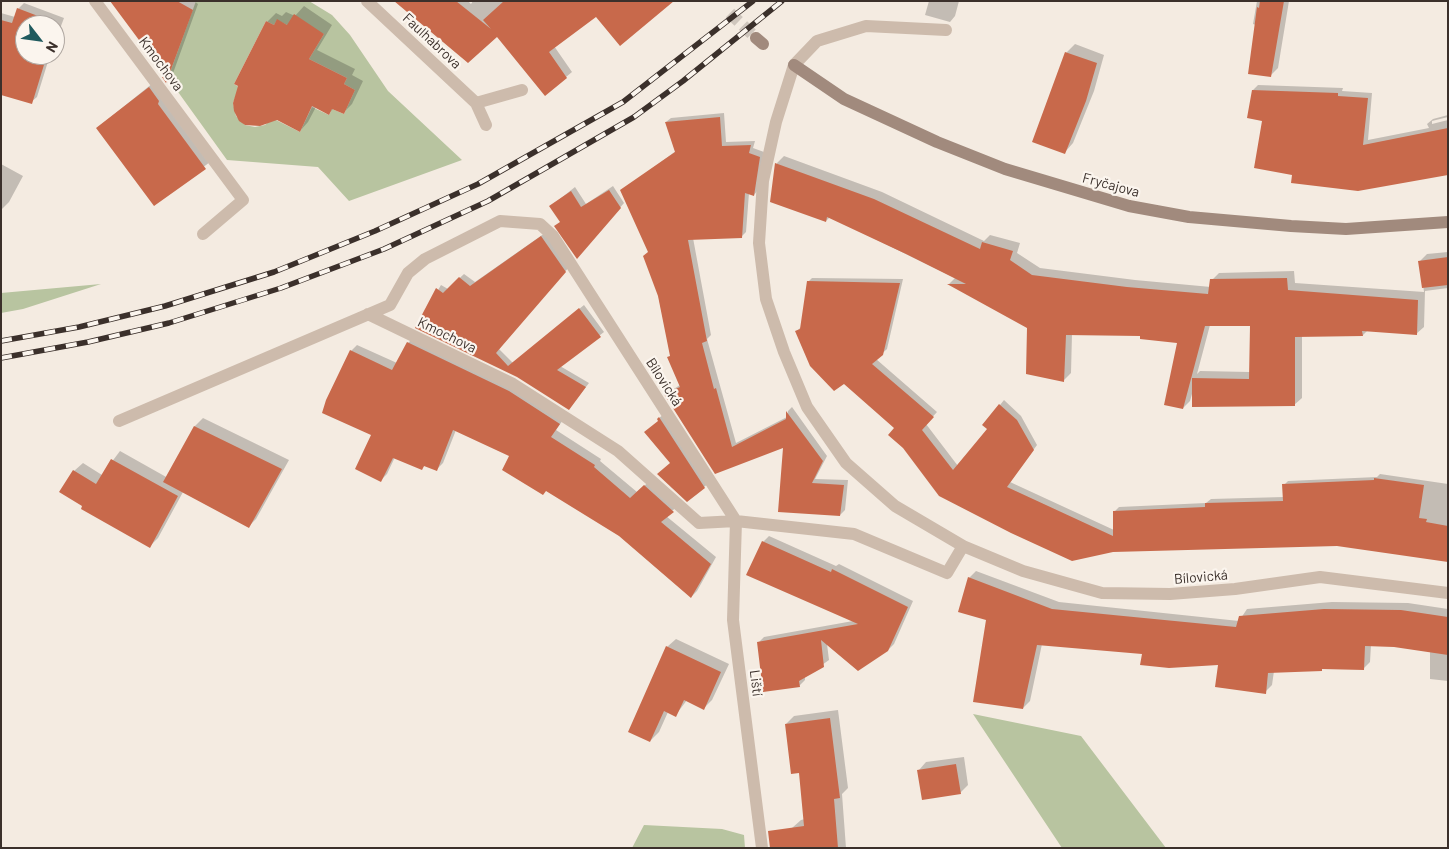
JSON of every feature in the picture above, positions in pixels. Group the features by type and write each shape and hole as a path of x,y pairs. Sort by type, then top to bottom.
{"main road":[{"name":"Fryčajova","path":"794,65 844,99 937,142 1006,169 1129,206 1189,217 1346,229 1448,222"}],"street":[{"name":"Kmochova","path":"95,1 243,200 202,234"},
{"name":"Faulhabrova","path":"367,1 476,104 486,125"},
{"path":"794,65 817,41 866,26 946,30"},
{"name":"Bílovická","path":"794,65 776,122 763,181 759,243 766,299 784,352 807,407 846,463 895,506 963,546 1024,570 1102,593 1170,594 1235,589 1320,577 1448,593"},
{"path":"476,104 522,90"},
{"name":"Bílovická","path":"368,314 390,305 408,274 425,259 500,221 540,224 553,236 736,520"},
{"name":"Kmochova","path":"368,314 530,394 618,451 699,523 736,520"},
{"path":"119,421 368,314"},
{"path":"736,520 854,534 947,573 963,546"},
{"name":"Liští","path":"736,520 733,620 762,848"}],"green space":[{"path":"196,1 309,1 332,15 350,35 388,91 462,160 349,201 318,167 227,160 168,78","holes":["277,20 287,25 324,34 309,59 347,78 344,84 355,90 344,114 332,109 329,115 312,107 300,132 272,118 265,125 255,127 245,125 236,116 233,103 239,87 234,84 266,21 274,25"]},
{"path":"101,284 23,309 1,313 1,293"},
{"path":"973,714 1081,736 1166,848 1062,848"},
{"path":"644,825 722,829 744,835 745,848 632,848"}],"building":[{"path":"110,1 177,1 193,10 166,83 162,77 165,75"},
{"path":"394,1 456,1 491,29 483,20 504,1 674,1 620,46 596,17 549,52 567,78 545,96 497,37 468,63"},
{"path":"1260,1 1284,1 1271,77 1248,74 1257,7 1259,8"},
{"path":"17,8 35,15 15,15 15,65 44,65 32,104 1,95 1,20 12,23"},
{"path":"294,14 324,34 309,59 347,78 344,84 355,90 344,114 332,109 329,115 312,106 300,132 277,120 260,126 245,125 239,121 234,111 233,103 238,86 234,84 266,21 274,25 277,19 287,25"},
{"path":"1065,52 1097,63 1086,101 1065,154 1032,142"},
{"path":"149,87 159,101 158,104 206,169 154,206 96,128"},
{"path":"1252,90 1338,93 1338,96 1368,98 1363,145 1448,128 1448,175 1358,191 1291,183 1292,175 1254,168 1262,121 1247,118"},
{"path":"720,117 722,146 751,145 749,153 760,157 754,196 745,193 742,238 688,240 707,341 702,343 714,389 716,388 732,447 786,419 786,411 823,461 812,483 844,485 840,516 778,512 783,448 715,474 664,394 680,387 667,357 670,356 658,296 643,256 648,252 620,190 675,152 665,122"},
{"path":"775,163 874,199 980,249 982,242 1013,251 1010,260 1032,275 1127,287 1208,294 1210,279 1287,278 1288,290 1418,300 1417,335 1362,331 1363,336 1295,337 1295,406 1192,407 1192,378 1249,379 1250,326 1205,326 1183,409 1164,405 1177,343 1140,339 1140,336 1066,335 1064,382 1026,374 1027,328 947,284 966,284 906,254 827,217 826,222 770,202"},
{"path":"609,190 621,208 577,259 554,226 560,222 549,206 571,191 581,207"},
{"path":"541,236 566,272 496,353 508,366 579,308 601,337 557,370 586,387 569,410 517,377 415,328 436,288 443,293 459,277 470,286"},
{"path":"1448,257 1448,285 1422,288 1418,261"},
{"path":"807,281 900,283 883,355 872,364 934,417 922,430 953,470 987,429 982,425 999,404 1017,420 1034,450 1007,487 1113,536 1113,511 1205,507 1205,503 1283,501 1282,484 1374,480 1374,478 1424,485 1419,518 1427,519 1426,522 1448,526 1448,562 1337,546 1113,552 1072,561 1011,533 939,496 903,448 888,435 894,428 844,384 834,391 810,366 795,331 800,329"},
{"path":"407,342 509,391 560,424 551,437 595,465 594,467 630,498 644,485 674,512 661,522 711,564 691,598 619,536 546,491 543,495 502,470 509,456 453,430 437,471 424,466 422,470 393,458 381,482 355,469 371,435 322,413 326,400 350,350 392,370"},
{"path":"659,417 705,488 687,502 657,474 670,463 644,432 658,421"},
{"path":"194,426 282,469 249,528 163,482"},
{"path":"111,459 178,496 150,548 81,509 82,506 59,492 73,470 96,484"},
{"path":"762,541 831,572 832,569 908,607 888,651 858,671 821,640 824,667 799,681 800,687 763,692 757,642 858,624 746,575"},
{"path":"968,577 1052,609 1236,627 1239,616 1324,609 1401,610 1448,617 1448,655 1394,647 1365,646 1364,670 1322,669 1322,671 1268,673 1266,694 1215,687 1218,665 1169,668 1140,665 1142,654 1037,645 1023,709 973,702 986,620 958,612"},
{"path":"666,646 721,672 704,710 684,700 676,717 664,711 650,742 628,732"},
{"path":"830,718 840,798 834,799 838,848 770,848 768,831 804,826 799,773 791,774 785,724"},
{"path":"956,764 961,794 922,800 917,770"}],"tunnel":[{"path":"730,13 756,38"}],"railway":[{"path":"1,341 79,327 165,306 274,272 375,231 478,184 623,102 753,1"},
{"path":"1,358 88,342 169,323 281,288 384,249 488,201 634,117 683,81 782,1"}]}
